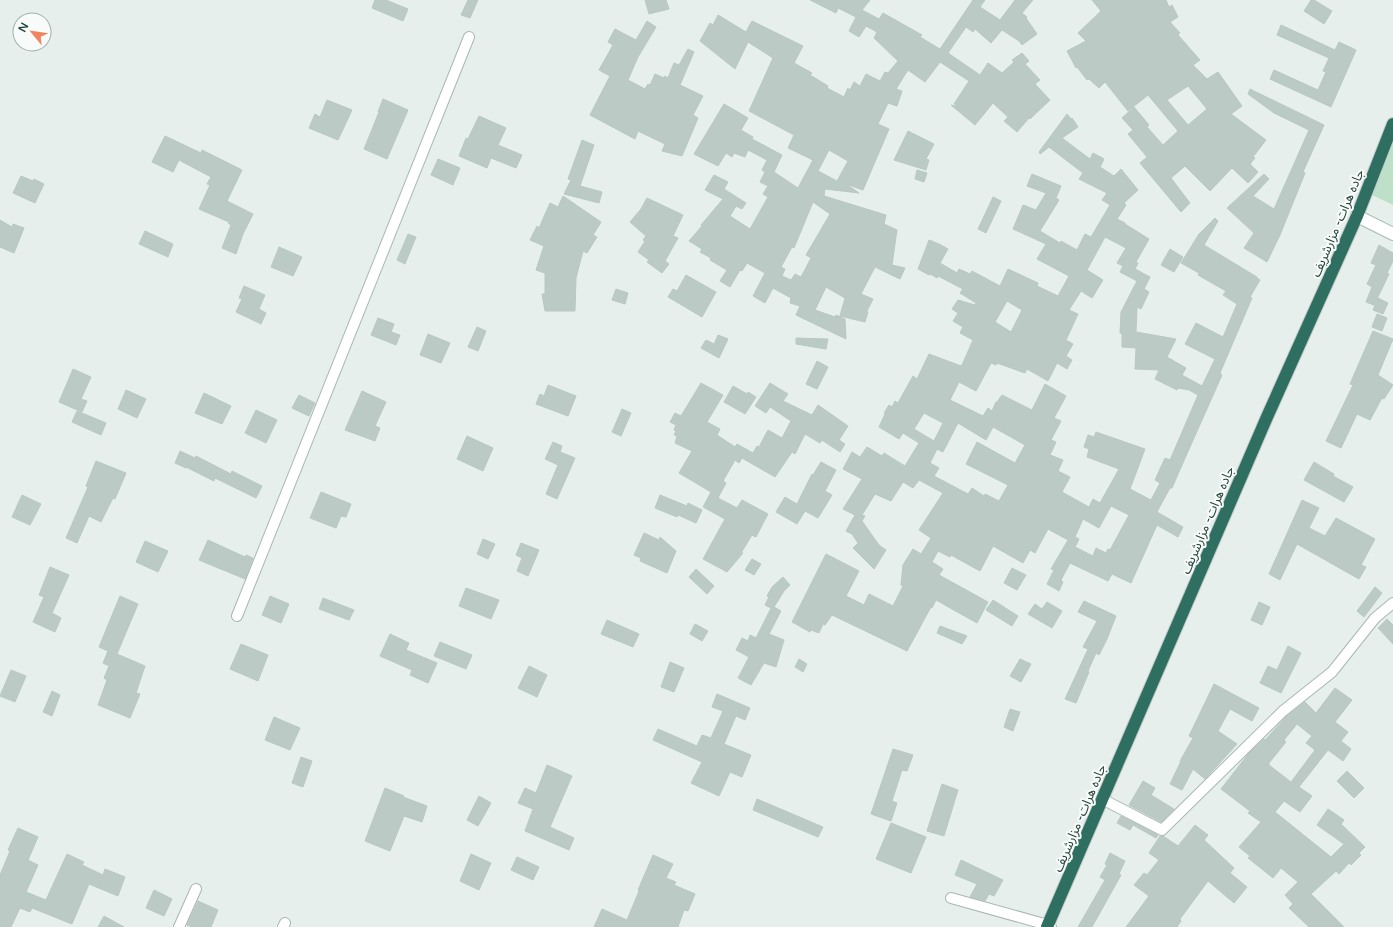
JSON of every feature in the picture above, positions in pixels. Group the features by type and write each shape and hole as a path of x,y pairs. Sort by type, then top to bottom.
{"highway":[{"name":"جاده هرات- مزارشریف","path":"1049,926 1102,799 1267,417 1357,216 1393,124"}],"street":[{"path":"237,616 468,36"},
{"path":"1357,216 1393,234"},
{"path":"1102,799 1162,830 1283,711 1332,672 1374,618 1393,603"},
{"path":"179,927 196,889"},
{"path":"951,898 1049,926"}],"green space":[{"path":"1393,143 1393,205 1368,193"}],"building":[{"path":"375,0 386,0 408,9 403,21 372,8"},
{"path":"468,0 478,0 470,18 461,15"},
{"path":"645,0 666,0 669,9 649,14"},
{"path":"810,0 870,0 862,10 879,19 883,13 922,35 920,37 940,49 973,0 985,0 980,7 1000,20 1015,0 1033,0 1022,13 1027,17 1026,18 1037,34 1022,45 1019,41 1002,30 991,43 975,29 973,32 966,27 948,53 980,75 988,63 1002,73 1014,62 1012,60 1022,53 1029,61 1025,64 1040,80 1035,84 1050,100 1030,119 1029,118 1017,132 1004,121 1008,117 993,103 975,125 951,105 959,107 954,104 969,81 940,62 925,82 908,70 896,89 902,91 897,106 888,103 878,124 889,129 863,190 849,185 859,193 825,189 824,196 886,215 884,224 897,230 892,265 905,268 900,279 875,267 861,294 873,299 867,311 865,322 840,316 845,298 826,287 815,310 835,317 836,315 845,319 846,339 796,315 800,306 790,303 791,298 773,288 765,303 753,296 765,273 747,263 742,271 740,270 730,287 720,281 727,270 710,260 711,258 700,252 702,249 689,241 723,199 705,190 714,175 728,182 724,189 746,203 742,209 736,206 730,216 750,229 768,197 763,194 768,186 760,182 765,172 762,170 767,160 748,150 745,157 734,153 732,157 726,153 718,166 694,154 724,104 748,118 741,130 753,137 752,139 782,155 774,172 798,188 813,160 788,148 794,135 749,111 773,58 748,42 735,69 700,41 710,23 713,25 718,15 746,32 752,21 803,46 794,63 812,73 810,75 828,86 827,88 844,97 848,88 850,90 854,82 860,86 866,74 880,81 885,72 888,73 898,61 874,38 877,32 866,26 859,37 849,31 856,17 838,8 836,13","holes":["829,150 848,161 837,181 818,171","813,202 830,214 806,255 811,258 801,277 795,274 791,280 782,276 785,269 781,267 792,247 794,248"]},
{"path":"1092,0 1166,0 1169,7 1172,5 1178,17 1170,22 1180,33 1178,35 1200,60 1193,65 1207,79 1218,72 1242,106 1231,114 1266,140 1253,157 1255,158 1250,164 1258,172 1248,183 1232,168 1210,191 1185,166 1171,178 1190,203 1181,212 1140,163 1147,157 1128,134 1133,130 1122,118 1134,107 1149,125 1147,127 1163,145 1178,131 1148,95 1128,111 1105,82 1099,88 1089,79 1087,80 1077,67 1076,68 1067,51 1086,41 1078,33 1101,11","holes":["1188,86 1207,109 1188,125 1167,100"]},
{"path":"1311,0 1314,0 1332,11 1324,24 1304,11"},
{"path":"647,21 656,27 638,57 628,80 645,89 648,84 650,85 655,74 668,78 674,63 679,65 688,49 694,52 680,85 703,96 693,115 698,118 682,156 662,151 665,144 638,131 635,139 590,115 610,76 599,70 613,45 608,42 615,29 636,40"},
{"path":"1281,25 1335,50 1339,42 1356,50 1331,107 1270,79 1274,70 1318,90 1326,72 1323,71 1329,58 1277,35"},
{"path":"1250,89 1324,125 1303,172 1305,173 1280,235 1267,262 1244,248 1254,233 1227,208 1264,174 1269,179 1253,196 1274,209 1309,130 1274,113 1248,94"},
{"path":"383,99 408,110 387,159 364,149"},
{"path":"327,100 352,110 338,140 309,128 315,114 320,117"},
{"path":"1067,114 1071,119 1072,118 1078,127 1062,138 1090,159 1093,153 1104,159 1100,167 1114,176 1121,169 1138,190 1124,203 1126,205 1117,219 1149,239 1136,262 1138,263 1135,269 1150,277 1144,289 1149,292 1141,309 1137,307 1136,332 1176,339 1167,357 1186,368 1182,375 1202,386 1215,359 1185,344 1196,323 1223,337 1237,304 1223,295 1226,291 1198,275 1199,273 1181,263 1199,234 1215,218 1218,221 1204,245 1260,280 1250,297 1252,298 1220,373 1222,375 1172,488 1170,488 1157,512 1183,527 1178,537 1157,525 1131,583 1112,574 1108,581 1070,563 1061,580 1063,582 1059,591 1047,584 1054,570 1051,569 1068,540 1048,529 1035,553 1030,550 1023,563 993,546 980,571 951,555 950,557 938,551 932,562 943,569 939,575 988,602 977,623 936,600 907,651 832,615 825,625 823,624 819,633 811,630 810,632 792,622 826,554 859,571 846,596 864,605 869,594 893,606 903,586 901,585 903,565 913,549 921,554 931,538 919,530 943,493 919,480 913,488 903,482 891,501 875,494 862,515 865,516 862,521 879,545 886,550 874,569 853,548 858,543 852,534 846,531 855,515 843,509 862,479 843,469 852,452 860,457 867,447 882,456 884,453 905,466 919,443 903,433 899,439 879,427 885,414 884,413 889,405 892,407 895,401 898,403 913,376 917,379 929,354 961,366 973,340 960,333 963,327 953,321 958,313 952,309 958,300 975,305 976,303 960,293 963,289 938,276 937,278 918,269 929,240 948,249 940,263 957,273 959,269 970,274 972,271 1000,286 1008,269 1038,283 1037,286 1058,296 1069,276 1037,259 1046,244 1013,229 1023,205 1036,210 1046,193 1027,186 1032,174 1061,186 1056,198 1059,200 1040,231 1060,243 1061,241 1077,250 1085,234 1091,237 1110,205 1102,200 1107,193 1079,179 1083,173 1049,147 1040,154 1039,152","holes":["1105,237 1126,248 1117,263 1123,266 1120,272 1137,281 1121,312 1120,333 1122,333 1122,347 1136,348 1135,369 1159,370 1155,379 1177,390 1178,388 1189,390 1198,395 1170,460 1165,458 1155,480 1160,483 1151,500 1130,489 1145,449 1096,432 1094,437 1088,435 1084,447 1089,449 1087,457 1119,469 1100,503 1093,499 1089,507 1062,492 1070,477 1058,471 1063,460 1050,455 1056,442 1051,440 1061,421 1054,418 1066,396 1045,384 1032,410 1002,395 996,402 992,411 988,408 983,416 950,400 959,382 976,391 991,363 996,365 997,363 1025,373 1027,369 1048,381 1057,363 1067,369 1072,360 1066,356 1073,344 1066,340 1078,314 1069,310 1081,291 1092,298 1103,280 1087,270","1007,301 1022,310 1011,332 995,322","924,413 943,423 934,441 914,429","958,423 986,440 993,427 1025,445 1015,463 977,442 966,464 1008,485 999,501 985,494 984,496 972,488 968,494 934,476 939,468 930,463 937,449 943,452","1111,506 1129,515 1110,550 1108,549 1106,553 1096,548 1093,556 1075,547 1079,539 1075,537 1083,519 1099,528"]},
{"path":"479,116 506,128 498,145 522,155 516,168 491,158 487,168 459,156 466,138 468,139"},
{"path":"908,131 934,144 926,159 929,160 926,170 894,160"},
{"path":"165,136 201,153 202,150 242,170 227,201 253,214 243,234 236,254 222,248 231,225 228,223 229,222 199,209 210,185 207,184 211,177 179,160 173,172 152,162"},
{"path":"582,140 594,145 580,186 602,192 599,203 564,194 571,180 568,179"},
{"path":"438,159 460,168 453,185 431,175"},
{"path":"917,170 927,173 924,182 915,179"},
{"path":"21,176 33,181 34,179 44,184 35,203 13,193"},
{"path":"563,196 601,222 593,235 597,237 587,253 583,251 576,278 575,311 545,311 542,294 545,294 545,273 536,270 544,246 530,240 537,226 539,228 550,203 558,207"},
{"path":"993,197 1001,201 986,233 978,229"},
{"path":"647,198 683,215 673,236 678,238 665,261 669,264 662,273 647,262 649,260 638,252 645,241 643,240 646,236 630,222 641,209"},
{"path":"0,220 12,227 13,224 24,228 14,253 0,247"},
{"path":"145,231 173,244 168,257 139,244"},
{"path":"408,234 416,237 405,264 397,260"},
{"path":"1379,245 1393,253 1393,261 1387,273 1389,274 1374,305 1366,302 1372,287 1367,284 1376,265 1371,263"},
{"path":"279,247 302,257 293,276 271,267"},
{"path":"1170,249 1183,257 1174,272 1161,265"},
{"path":"686,275 716,292 702,317 668,297 673,289 677,291"},
{"path":"244,286 265,295 259,309 266,313 261,324 236,312 242,299 239,298"},
{"path":"616,289 628,293 625,304 612,300"},
{"path":"1378,298 1388,303 1383,314 1373,310"},
{"path":"1377,314 1387,318 1382,331 1372,327"},
{"path":"378,318 394,324 391,332 400,335 396,345 371,335"},
{"path":"477,327 486,331 478,351 468,347"},
{"path":"1373,331 1393,339 1378,375 1393,385 1384,399 1382,398 1370,420 1357,414 1341,448 1326,441 1353,385 1350,384"},
{"path":"428,334 450,343 441,363 420,355"},
{"path":"718,335 728,339 719,358 701,348 706,340 714,344"},
{"path":"796,338 828,339 826,349 796,344"},
{"path":"817,361 828,367 817,389 806,384"},
{"path":"73,369 91,377 81,399 87,401 82,412 59,402"},
{"path":"701,383 723,395 707,422 720,429 717,435 735,447 737,444 753,453 757,446 759,447 768,430 782,438 791,421 770,407 766,413 755,406 770,383 788,394 783,401 812,415 818,405 848,426 839,440 845,444 840,452 822,440 820,443 805,434 795,454 792,452 775,477 742,458 739,463 735,460 723,481 726,483 718,498 737,508 742,500 768,514 756,537 752,535 741,553 743,553 727,572 703,559 725,519 703,507 711,492 679,473 692,451 675,443 677,436 674,435 676,431 674,430 676,425 670,422 675,413 681,416"},
{"path":"548,385 576,396 568,416 536,404 540,394 544,396"},
{"path":"733,386 756,397 745,414 724,402"},
{"path":"126,390 146,399 137,418 118,409"},
{"path":"362,391 386,402 375,426 380,428 375,441 345,430"},
{"path":"204,393 231,406 222,424 195,413"},
{"path":"299,395 315,403 309,416 292,408"},
{"path":"622,409 631,413 621,436 612,432"},
{"path":"256,410 277,420 266,443 245,433"},
{"path":"77,411 106,423 101,435 72,422"},
{"path":"467,436 493,448 483,471 457,459"},
{"path":"553,442 562,446 560,452 575,458 557,499 546,494 558,465 545,459"},
{"path":"180,451 195,458 196,456 231,474 232,471 262,486 256,498 215,478 214,481 175,463"},
{"path":"96,461 126,473 115,499 113,498 101,522 89,516 77,543 66,538 88,487 86,486"},
{"path":"821,462 836,470 825,491 832,495 818,518 805,511 797,524 776,512 785,497 797,504 812,474 813,475"},
{"path":"1314,462 1334,474 1333,476 1353,487 1344,502 1304,480"},
{"path":"321,492 351,504 346,517 341,516 336,528 310,518"},
{"path":"22,495 41,504 30,525 12,517"},
{"path":"660,495 687,506 688,503 702,510 696,523 678,515 677,517 655,508"},
{"path":"1302,500 1319,508 1309,528 1325,536 1336,518 1375,539 1361,565 1366,567 1359,579 1297,544 1280,580 1269,574"},
{"path":"644,533 659,540 660,537 676,551 667,573 640,561 641,558 634,555"},
{"path":"483,539 495,544 488,559 477,554"},
{"path":"208,540 245,557 246,555 253,558 245,579 199,560"},
{"path":"145,541 168,551 158,572 136,562"},
{"path":"521,543 539,550 528,576 517,571 522,558 516,555"},
{"path":"752,559 761,564 754,575 745,570"},
{"path":"50,567 69,575 52,613 61,618 55,632 33,622 44,597 39,595"},
{"path":"1012,568 1026,575 1017,590 1004,583"},
{"path":"696,569 714,586 707,594 689,577"},
{"path":"783,577 790,585 784,591 774,607 781,611 769,634 784,640 776,667 764,663 751,685 738,678 749,657 736,650 742,638 748,641 750,635 756,638 771,608 765,605 769,597 767,596 772,587"},
{"path":"1375,587 1382,593 1364,617 1357,611"},
{"path":"466,588 499,600 491,619 459,606"},
{"path":"120,596 138,604 117,654 145,666 136,693 140,694 130,718 98,705 107,680 104,678 109,666 103,663 108,651 99,647"},
{"path":"270,596 289,604 281,623 262,615"},
{"path":"323,598 354,610 349,620 319,609"},
{"path":"993,600 1018,616 1012,626 986,610"},
{"path":"1084,601 1116,616 1099,655 1096,653 1076,703 1065,699 1088,649 1083,647 1097,621 1078,612"},
{"path":"1047,602 1062,611 1052,628 1028,614 1035,604 1042,609"},
{"path":"1259,602 1270,607 1262,625 1251,620"},
{"path":"1387,619 1393,625 1393,644 1378,628"},
{"path":"607,620 639,634 633,647 601,634"},
{"path":"695,624 708,631 702,641 690,634"},
{"path":"940,626 967,636 962,644 937,633"},
{"path":"390,634 409,643 406,650 437,663 428,683 410,675 412,670 380,656"},
{"path":"440,642 472,655 466,669 434,656"},
{"path":"241,644 268,655 258,681 230,669"},
{"path":"1288,646 1301,653 1281,693 1260,683 1268,666 1277,670"},
{"path":"799,659 807,664 803,672 795,667"},
{"path":"1020,659 1031,664 1021,682 1010,676"},
{"path":"670,662 684,668 674,692 661,687"},
{"path":"529,666 547,675 537,697 518,688"},
{"path":"11,670 26,676 15,702 0,696"},
{"path":"1214,684 1259,708 1252,721 1230,709 1218,731 1237,744 1205,779 1193,769 1182,790 1170,784 1180,761 1193,738 1189,736"},
{"path":"1335,688 1352,700 1335,722 1348,732 1341,741 1351,749 1343,761 1328,750 1299,787 1312,796 1300,812 1284,801 1275,812 1331,857 1344,844 1317,825 1328,809 1344,820 1341,824 1365,847 1359,853 1361,855 1351,865 1349,863 1339,874 1336,871 1311,894 1344,927 1309,927 1289,908 1293,904 1285,895 1298,882 1281,868 1273,878 1248,858 1250,856 1239,847 1261,822 1248,813 1250,811 1221,789 1249,753 1264,739 1265,740 1287,716 1305,702 1316,713","holes":["1297,724 1312,736 1306,743 1315,750 1291,782 1269,765 1286,742 1284,740"]},
{"path":"52,691 60,695 52,716 43,712"},
{"path":"717,694 750,708 745,720 736,716 724,744 751,755 742,777 730,772 719,796 691,783 702,762 653,740 658,729 697,746 702,735 711,738 723,711 712,707"},
{"path":"1010,709 1020,712 1013,731 1004,727"},
{"path":"274,717 300,728 290,750 265,740"},
{"path":"893,749 913,755 907,771 902,770 892,801 897,803 891,821 871,814"},
{"path":"301,757 312,761 303,787 292,783"},
{"path":"547,765 572,776 550,827 574,838 569,850 525,831 533,809 518,803 525,788 536,793"},
{"path":"1347,771 1364,788 1354,798 1337,781"},
{"path":"1143,781 1155,788 1151,795 1174,809 1161,822 1129,805"},
{"path":"942,784 958,790 944,836 927,831"},
{"path":"385,788 427,806 422,822 404,816 390,851 365,841"},
{"path":"479,796 491,803 478,826 467,820"},
{"path":"757,799 823,827 818,837 753,810"},
{"path":"1121,816 1158,835 1156,838 1133,825 1130,830 1117,823"},
{"path":"891,823 926,837 911,873 876,859"},
{"path":"1195,825 1208,835 1204,840 1234,868 1230,873 1247,887 1234,903 1208,881 1180,919 1181,921 1177,927 1126,927 1149,896 1134,885 1144,873 1147,875 1159,860 1149,853 1160,836 1163,836 1178,846"},
{"path":"18,828 38,837 28,860 38,865 26,892 46,900 67,854 84,862 82,865 103,875 105,869 125,877 118,896 89,884 72,924 32,908 30,912 20,908 11,927 0,927 0,875 10,851 8,850"},
{"path":"1110,853 1125,861 1119,874 1121,875 1092,927 1078,927 1105,880 1100,877 1107,865 1105,864"},
{"path":"471,854 491,863 479,890 460,881"},
{"path":"653,855 673,864 666,878 676,882 674,885 695,894 688,911 684,910 678,927 594,927 602,909 627,920"},
{"path":"517,857 539,867 533,880 511,870"},
{"path":"961,860 1003,880 994,896 989,894 985,901 970,897 977,884 955,875"},
{"path":"154,890 172,899 164,916 146,908"},
{"path":"198,901 218,910 211,927 192,927 187,925"},
{"path":"104,916 124,927 98,927"}]}
